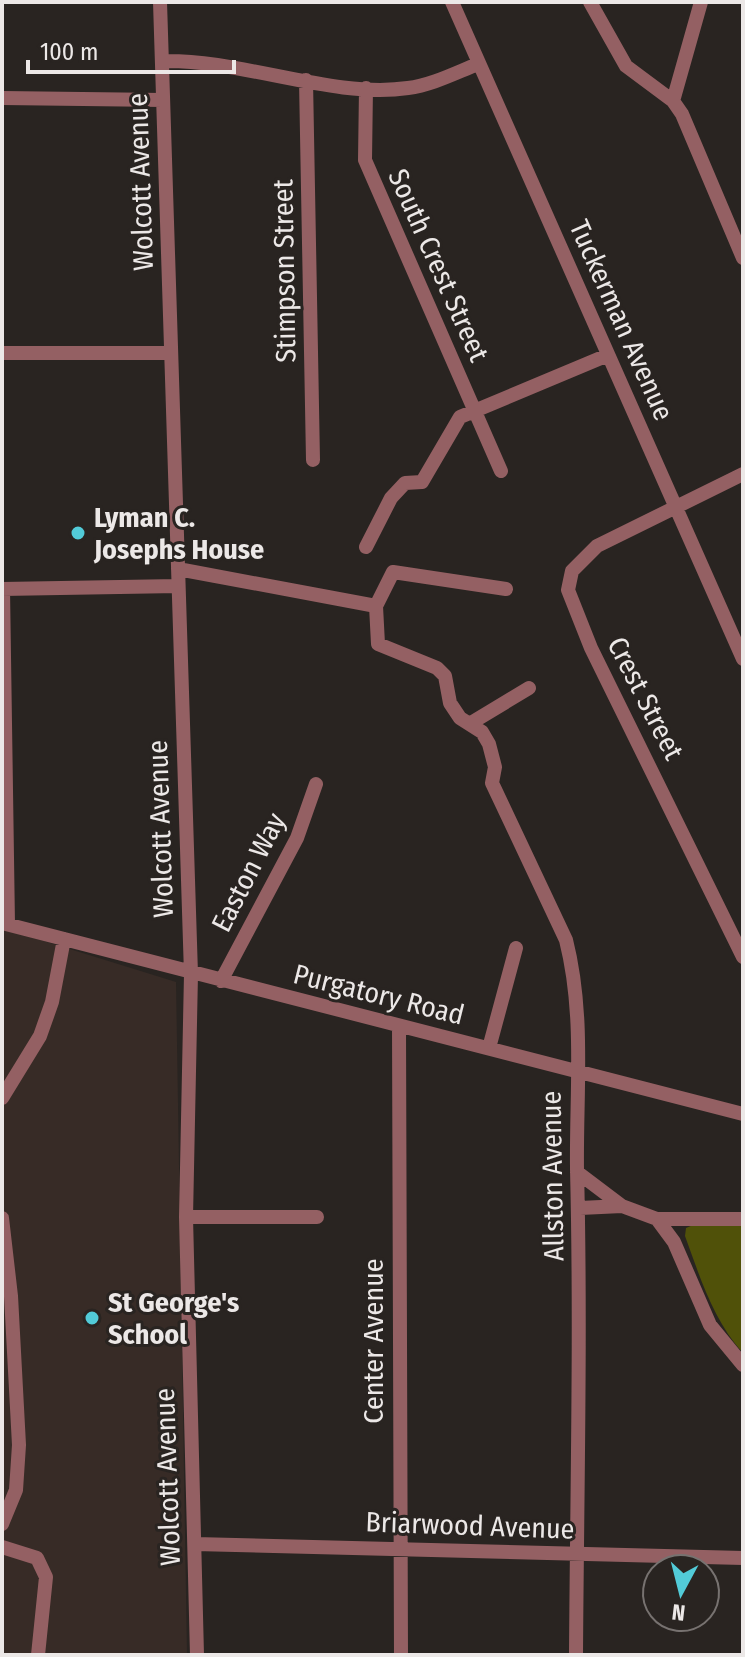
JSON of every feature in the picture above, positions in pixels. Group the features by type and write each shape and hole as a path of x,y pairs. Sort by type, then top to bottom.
{"street":[{"name":"Wolcott Avenue","path":"160,2 191,974 186,1217 197,1655"},
{"name":"Tuckerman Avenue","path":"452,2 743,659"},
{"path":"590,2 626,66 673,101 690,130 743,258"},
{"path":"673,101 701,2"},
{"path":"162,61 209,62 366,88 418,86 478,64"},
{"name":"Stimpson Street","path":"306,80 313,460"},
{"name":"South Crest Street","path":"366,88 365,160 501,471"},
{"path":"2,98 163,100"},
{"path":"2,353 171,353"},
{"path":"366,547 391,498 405,483 422,482 460,417 608,355"},
{"name":"Crest Street","path":"743,474 597,546 572,571 568,590 591,648 743,957"},
{"path":"178,569 376,606 393,572 506,589"},
{"path":"5,924 2,589 178,586"},
{"name":"Allston Avenue","path":"376,606 378,644 437,668 450,686 450,703 460,718 471,723 489,744 495,767 492,783 566,940 576,993 580,1208 576,1655"},
{"path":"471,723 529,688"},
{"name":"Easton Way","path":"221,981 297,838 316,784"},
{"name":"Purgatory Road","path":"5,924 743,1114"},
{"path":"2,1098 40,1036 52,1002 64,939"},
{"path":"489,1048 516,948"},
{"name":"Center Avenue","path":"399,1026 401,1655"},
{"path":"577,1172 622,1206 657,1219 743,1219"},
{"path":"580,1208 622,1206"},
{"path":"186,1217 317,1217"},
{"path":"2,1218 11,1296 19,1445 16,1490 2,1524"},
{"path":"657,1219 674,1242 710,1325 743,1365"},
{"name":"Briarwood Avenue","path":"195,1544 743,1558"},
{"path":"2,1552 37,1558 46,1577 38,1655"}],"shaded area":[{"name":"St George's School","path":"2,928 176,982 187,1655 2,1655"},
{"path":"693,1225 743,1226 743,1353 723,1327 702,1282 685,1236 686,1228"}],"place":[{"name":"Lyman C. Josephs House","path":"78,533"},
{"name":"St George's School","path":"92,1318"}]}
